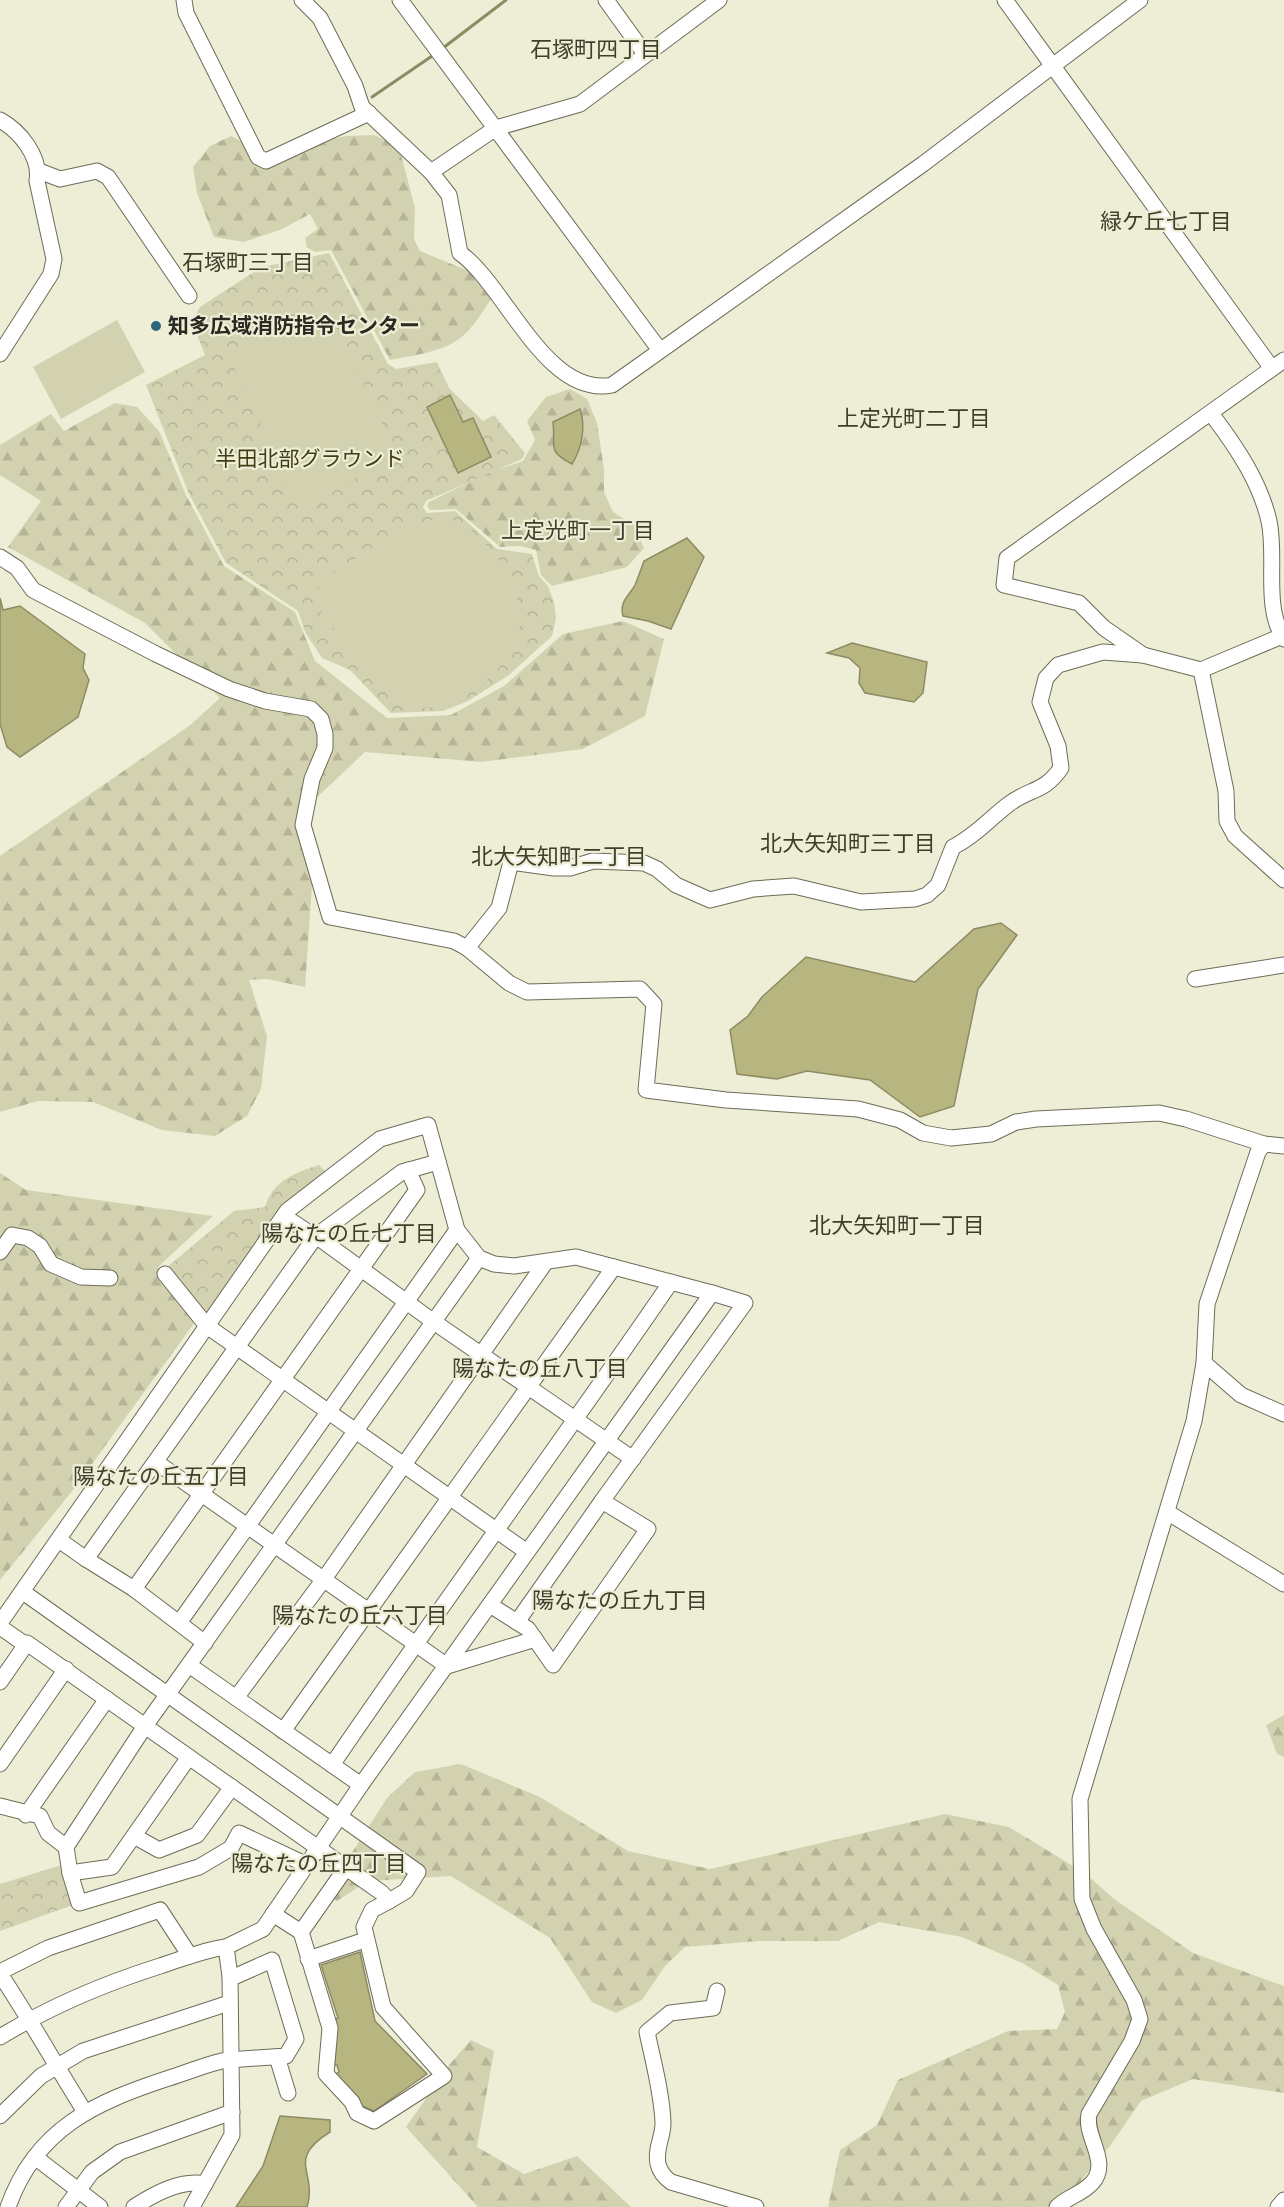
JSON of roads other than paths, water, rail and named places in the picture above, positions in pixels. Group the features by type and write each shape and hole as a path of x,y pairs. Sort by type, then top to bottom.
{"street":[{"path":"184,0 186,13 258,157 266,161 369,113"},
{"path":"302,0 320,18 355,86 362,107 431,172 449,195 460,253 475,263 523,331 563,372 589,386 612,385 659,349 922,164 1140,0"},
{"path":"400,0 659,349"},
{"path":"606,0 645,54"},
{"path":"431,172 496,128 580,104 719,0"},
{"path":"1005,0 1271,367 1269,371"},
{"path":"0,120 14,128 25,142 39,171 37,181 54,259 51,274 0,354"},
{"path":"39,171 60,179 97,171 108,177 189,296"},
{"path":"1143,655 1104,628 1079,603 1004,585 1007,558 1213,413 1284,360"},
{"path":"467,948 499,908 511,862 554,868 570,868 593,861 644,863 657,869 676,885 710,900 772,887 794,886 861,902 915,899 927,895 938,885 948,854 953,847 972,838 1020,796 1049,784 1061,768 1058,746 1040,702 1046,678 1052,669 1103,652 1143,655 1201,670 1283,637 1275,612 1266,513 1242,456 1213,413"},
{"path":"0,557 16,568 33,590 156,654 229,689 265,701 311,709 321,719 326,734 325,748 312,779 303,825 325,895 328,913 336,920 445,939 467,948 509,983 527,992 640,989 649,996 654,1004 646,1090 726,1100 858,1109 900,1120 923,1133 951,1138 991,1134 1016,1122 1036,1119 1144,1112 1186,1119 1264,1144 1284,1146"},
{"path":"1201,670 1227,791 1227,821 1235,836 1284,880"},
{"path":"1195,979 1284,965"},
{"path":"389,1900 66,1669 27,1643 26,1645 0,1625 284,1216 380,1139 428,1125 457,1230 479,1258 494,1264 514,1266 576,1257 746,1303 517,1622"},
{"path":"1057,2207 1088,2187 1099,2173 1089,2126 1089,2114 1139,2023 1134,2000 1094,1929 1082,1899 1078,1815 1080,1799 1194,1421 1204,1363 1204,1326 1211,1287 1258,1152 1264,1144"},
{"path":"86,1558 316,1237 408,1170 438,1162"},
{"path":"134,1589 417,1190 408,1170"},
{"path":"284,1216 633,1459"},
{"path":"179,1623 457,1230"},
{"path":"0,1252 12,1235 28,1238 40,1246 51,1264 81,1277 110,1278"},
{"path":"306,1865 239,1833 231,1848 199,1867 78,1903 66,1847 145,1726 479,1258"},
{"path":"236,1698 324,1579 545,1263"},
{"path":"283,1731 614,1267"},
{"path":"165,1274 207,1326 527,1552"},
{"path":"332,1765 415,1643 576,1421 671,1282"},
{"path":"0,2037 30,2018 106,1983 226,1947 263,1929 361,1785 712,1293"},
{"path":"1204,1363 1241,1395 1284,1413"},
{"path":"156,1462 447,1666"},
{"path":"490,1605 528,1629 553,1665 648,1529 602,1501"},
{"path":"1167,1512 1284,1584"},
{"path":"59,1540 134,1589 205,1643"},
{"path":"23,1592 418,1872 406,1891 372,1910 366,1917 365,1940 383,2007 444,2076 374,2121 357,2114 352,2102 326,2074 330,2028 301,1932 273,1914"},
{"path":"447,1666 535,1639"},
{"path":"0,1682 26,1645"},
{"path":"189,1665 361,1785"},
{"path":"0,1764 66,1669"},
{"path":"26,1815 107,1699"},
{"path":"70,1873 112,1866 189,1757"},
{"path":"134,1836 159,1850 196,1835 231,1787"},
{"path":"0,1806 26,1815 40,1816 48,1833 66,1847"},
{"path":"301,1932 345,1868"},
{"path":"85,2112 56,2067 30,2018 0,1973 48,1948 160,1910 190,1956"},
{"path":"308,1959 365,1940"},
{"path":"192,2207 232,2135 230,1976 226,1947"},
{"path":"8,2207 17,2185 35,2157 61,2129 85,2112 119,2095 223,2061 286,2056 296,2039 272,1960 236,1976 230,1976"},
{"path":"717,1991 713,2008 670,2013 647,2032 663,2120 662,2135 656,2152 663,2174 671,2182 756,2207"},
{"path":"0,2116 22,2092 83,2050 229,2003"},
{"path":"277,2057 288,2093"},
{"path":"66,2207 92,2172 120,2152 232,2112"},
{"path":"35,2157 100,2207"},
{"path":"134,2207 164,2191 195,2182 205,2184"},
{"path":"1278,2207 1284,2200"}],"waterway":[{"path":"443,48 506,0"},
{"path":"372,97 435,54"}],"place":[{"name":"知多広域消防指令センター","path":"156,326"}],"district":[{"name":"石塚町四丁目","path":"596,49"},
{"name":"緑ケ丘七丁目","path":"1166,221"},
{"name":"石塚町三丁目","path":"248,262"},
{"name":"上定光町二丁目","path":"914,418"},
{"name":"上定光町一丁目","path":"578,530"},
{"name":"北大矢知町三丁目","path":"848,843"},
{"name":"北大矢知町二丁目","path":"559,856"},
{"name":"北大矢知町一丁目","path":"897,1225"},
{"name":"陽なたの丘七丁目","path":"349,1233"},
{"name":"陽なたの丘八丁目","path":"540,1368"},
{"name":"陽なたの丘五丁目","path":"161,1476"},
{"name":"陽なたの丘九丁目","path":"620,1600"},
{"name":"陽なたの丘六丁目","path":"360,1615"},
{"name":"陽なたの丘四丁目","path":"319,1863"}],"park label":[{"name":"半田北部グラウンド","path":"310,459"}]}
